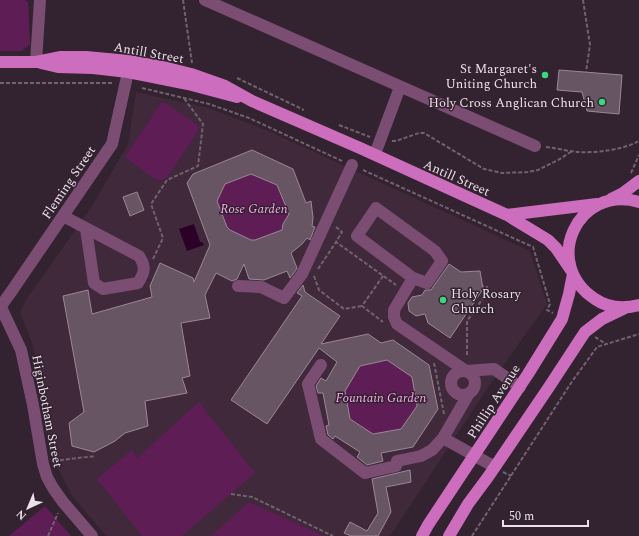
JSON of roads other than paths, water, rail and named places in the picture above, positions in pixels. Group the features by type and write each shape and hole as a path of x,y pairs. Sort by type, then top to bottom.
{"main road":[{"name":"Antill Street","path":"0,62 36,62 61,57 86,57 128,67 167,68 191,74 225,86 252,100 375,154 507,215 548,240 556,248 572,272 575,280 588,295 606,305 616,307 635,306"},
{"path":"572,272 568,259 568,248 575,227 581,218 590,210 623,193 639,181"},
{"path":"507,215 603,203 621,199 639,202"},
{"name":"Phillip Avenue","path":"422,536 562,319 569,294 572,272"},
{"path":"449,536 468,504 585,332 602,319 635,306"}],"street":[{"path":"36,62 40,0"},
{"path":"205,0 535,146"},
{"name":"Fleming Street","path":"0,306 112,144 128,67"},
{"path":"375,154 400,87"},
{"path":"238,286 261,287 284,298 302,274 352,165"},
{"path":"376,208 435,251 442,261 428,283 413,278 357,236 376,208"},
{"path":"62,216 139,256 144,264 143,275 138,282 103,289 94,283 86,229"},
{"path":"321,365 308,384 321,439 365,473 396,466 397,461 421,456 432,450 443,438 468,394 474,389 475,382 471,374 397,324 394,317 394,310 413,278"},
{"name":"Higinbotham Street","path":"0,306 21,350 33,405 43,464 47,477 63,502 92,536"},
{"path":"468,394 464,395 456,393 451,387 453,376 460,371 494,370 520,386"},
{"path":"443,438 494,467"}],"place":[{"name":"St Margaret's Uniting Church","path":"545,75"},
{"name":"Holy Cross Anglican Church","path":"602,102"},
{"name":"Holy Rosary Church","path":"443,300"}],"park label":[{"name":"Rose Garden","path":"254,208"},
{"name":"Fountain Garden","path":"381,397"}]}
